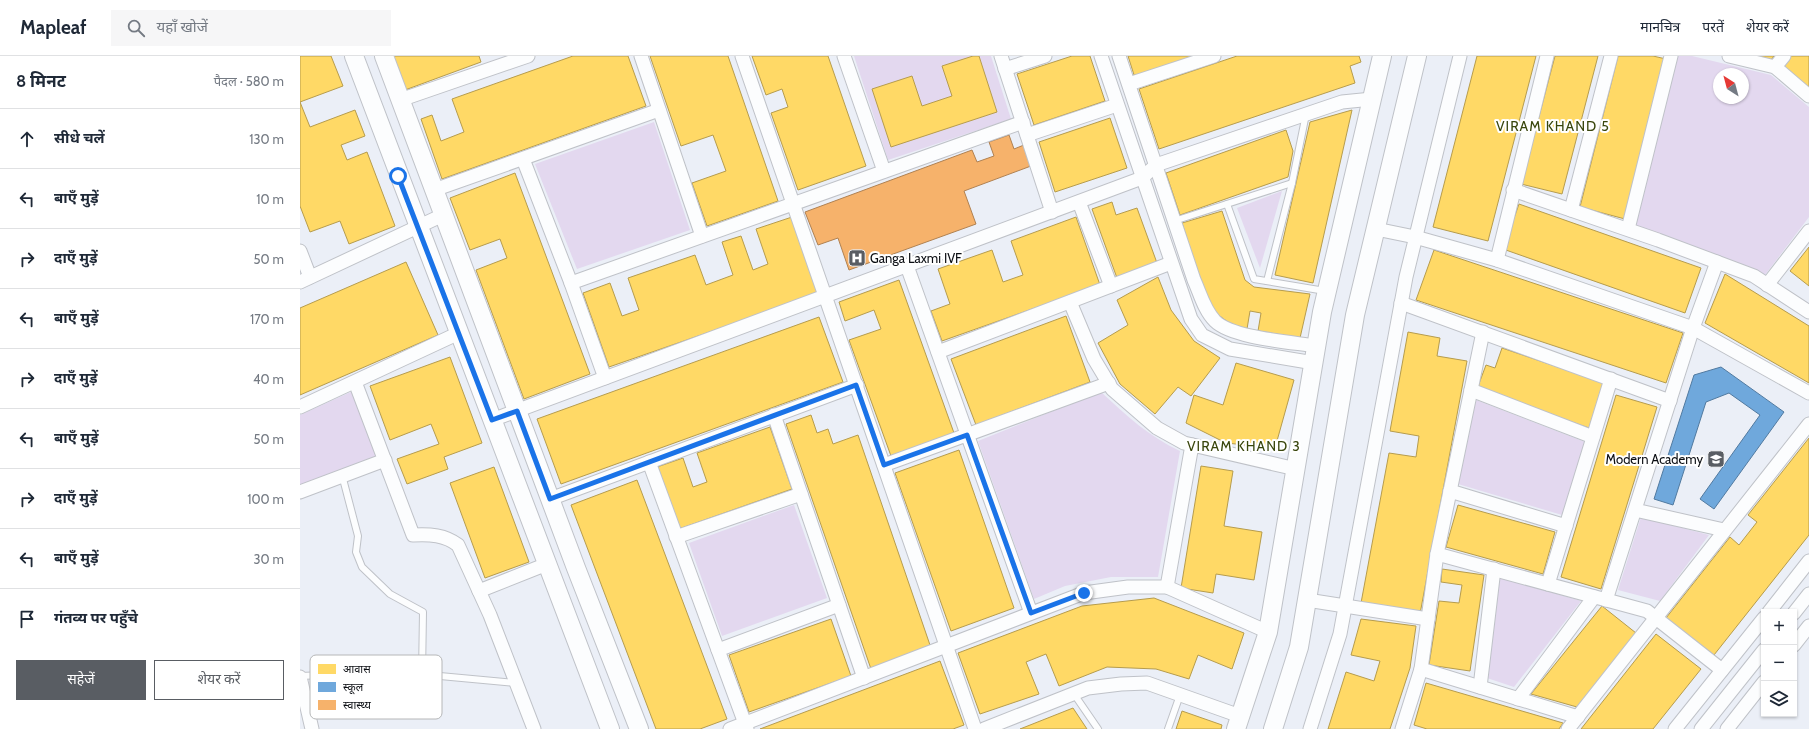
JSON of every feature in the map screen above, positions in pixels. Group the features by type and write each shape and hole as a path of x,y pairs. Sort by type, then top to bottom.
{"street":[{"path":"354,56 610,729"},
{"path":"384,56 550,499 640,729"},
{"path":"400,100 528,56"},
{"path":"641,56 702,236"},
{"path":"742,56 975,729"},
{"path":"844,56 884,172"},
{"path":"1001,56 1052,212"},
{"path":"1005,69 1045,56"},
{"path":"1101,56 1191,319 1202,335 1230,349 1315,354"},
{"path":"1119,56 1174,221 1205,306 1215,321 1230,331 1315,354"},
{"path":"984,729 1088,688 1148,682 1180,695 1238,723 1268,632 1315,354 1327,292 1382,56"},
{"path":"1273,729 1299,647 1356,315 1417,56"},
{"path":"1310,729 1340,634 1401,303 1415,237 1460,56"},
{"path":"1496,260 1547,56"},
{"path":"1571,210 1611,56"},
{"path":"1628,230 1671,56"},
{"path":"1729,56 1775,67 1809,96"},
{"path":"1775,67 1784,56"},
{"path":"1129,84 1209,57"},
{"path":"492,420 1142,178 1156,165 1342,102 1372,99"},
{"path":"572,283 884,172 1025,128 1117,104"},
{"path":"434,190 659,110"},
{"path":"523,158 572,283 606,378"},
{"path":"1513,190 1754,276 1809,312"},
{"path":"1079,202 1111,286"},
{"path":"300,251 305,280 443,215"},
{"path":"1376,229 1415,237 1496,260 1693,328 1809,393"},
{"path":"1767,284 1809,231"},
{"path":"1518,699 1600,598 1635,510 1693,328 1717,262"},
{"path":"938,352 1171,263"},
{"path":"907,266 1031,613"},
{"path":"1070,302 1094,359 1112,389 1156,428 1184,443 1296,469"},
{"path":"1401,303 1670,401"},
{"path":"1404,729 1421,669 1437,554 1483,332"},
{"path":"300,407 459,333"},
{"path":"1548,584 1611,379"},
{"path":"355,382 413,535 432,534 451,539 458,545 490,615 534,729"},
{"path":"884,465 1109,383"},
{"path":"550,499 856,385"},
{"path":"1471,390 1593,437"},
{"path":"774,416 864,678"},
{"path":"1568,729 1809,424"},
{"path":"1167,587 1192,445"},
{"path":"300,492 385,460"},
{"path":"649,462 746,726"},
{"path":"1450,490 1566,526"},
{"path":"676,537 801,494"},
{"path":"1635,510 1724,530"},
{"path":"1437,554 1647,611 1722,670"},
{"path":"1771,609 1809,561"},
{"path":"480,591 547,564"},
{"path":"1480,687 1494,569"},
{"path":"730,729 746,726 946,645 1084,593 1128,587 1167,587 1268,632"},
{"path":"1797,609 1809,594"},
{"path":"1307,600 1428,619"},
{"path":"718,650 839,605"},
{"path":"1676,729 1761,622"},
{"path":"1797,641 1809,626"},
{"path":"1701,729 1761,654"},
{"path":"1421,669 1578,717"},
{"path":"300,680 312,729"},
{"path":"1727,729 1761,686"}],"lane":[{"path":"1266,281 1292,183 1306,114"},
{"path":"1174,221 1292,183"},
{"path":"1227,204 1254,279 1327,292"},
{"path":"342,475 358,536 356,552 362,567 390,594 423,612 422,655"},
{"path":"442,676 516,683"},
{"path":"300,680 310,679"},
{"path":"1074,694 1098,729"},
{"path":"1168,729 1180,695"}],"shaded area":[{"path":"854,56 991,56 1011,119 888,160"},
{"path":"1675,56 1692,56 1742,68 1713,68 1713,104 1749,104 1749,70 1771,75 1809,107 1809,217 1765,275 1629,224"},
{"path":"654,122 690,230 577,269 535,164"},
{"path":"1282,191 1260,268 1237,208"},
{"path":"353,391 376,457 300,486 300,415"},
{"path":"1101,392 1148,432 1180,451 1158,577 1111,577 1065,586 1034,599 978,441"},
{"path":"1476,400 1585,442 1562,515 1458,484"},
{"path":"794,505 827,598 722,636 689,543"},
{"path":"1641,517 1709,535 1660,601 1618,590"},
{"path":"1500,577 1581,601 1514,687 1487,678"}],"building: आवास":[{"path":"300,56 331,56 343,86 300,102"},
{"path":"393,56 479,56 481,62 405,90"},
{"path":"573,56 628,56 646,106 442,179 421,119 432,115 441,141 464,132 452,99"},
{"path":"650,56 728,56 778,201 707,226 692,183 726,171 713,135 681,146"},
{"path":"752,56 828,56 866,166 798,190 771,113 788,107 782,89 766,95"},
{"path":"973,56 979,56 997,112 891,147 872,89 912,76 922,106 952,96 942,66"},
{"path":"1072,56 1090,56 1105,101 1034,125 1017,74"},
{"path":"1128,56 1198,56 1135,78"},
{"path":"1237,56 1359,56 1361,62 1350,66 1355,83 1159,149 1139,89"},
{"path":"1477,56 1536,56 1488,241 1433,227"},
{"path":"1555,56 1598,56 1562,194 1521,184"},
{"path":"1618,56 1653,56 1666,59 1625,219 1580,207"},
{"path":"1754,56 1774,56 1771,60"},
{"path":"1790,56 1809,56 1809,90 1781,67"},
{"path":"300,102 310,127 355,110 365,136 341,145 347,160 367,152 395,226 349,244 340,221 310,232 300,206"},
{"path":"1352,110 1313,283 1275,275 1310,122"},
{"path":"1110,118 1127,168 1055,192 1039,142"},
{"path":"1286,130 1293,151 1288,177 1180,215 1166,173"},
{"path":"515,173 590,374 524,399 476,270 507,258 500,239 470,250 450,198"},
{"path":"1112,202 1116,215 1137,208 1157,263 1117,278 1092,209"},
{"path":"1519,204 1701,268 1685,313 1503,249"},
{"path":"1222,211 1245,280 1254,287 1310,294 1300,338 1258,331 1261,313 1250,311 1247,329 1232,325 1217,314 1205,297 1182,223"},
{"path":"792,217 819,294 609,367 583,293 610,283 622,316 639,310 628,278 695,255 706,285 733,275 722,242 741,236 753,270 768,264 756,229"},
{"path":"1076,217 1100,285 942,341 931,311 950,304 938,269 992,250 1003,282 1023,275 1011,241"},
{"path":"1809,247 1809,286 1790,271"},
{"path":"1434,250 1683,333 1666,383 1416,300"},
{"path":"406,262 438,335 300,395 300,308"},
{"path":"1725,274 1809,326 1809,383 1705,323"},
{"path":"1158,277 1171,310 1194,341 1220,358 1191,396 1178,387 1155,414 1120,384 1098,343 1128,325 1117,300"},
{"path":"899,280 954,433 891,456 849,340 881,329 874,310 845,321 839,302"},
{"path":"1066,316 1090,382 976,425 951,359"},
{"path":"819,317 843,382 561,484 537,419"},
{"path":"1408,332 1440,338 1437,356 1467,361 1420,614 1361,603 1389,453 1416,457 1419,436 1390,431"},
{"path":"1502,348 1605,383 1589,428 1477,389 1486,365 1495,368"},
{"path":"450,357 482,443 444,457 448,469 407,484 397,459 439,444 431,424 390,440 370,386"},
{"path":"1236,363 1294,380 1275,448 1226,443 1186,423 1194,395 1223,405"},
{"path":"1616,395 1657,407 1601,589 1561,577"},
{"path":"811,415 817,433 828,429 833,444 858,435 931,648 871,669 786,424"},
{"path":"770,427 792,489 679,529 657,467 683,458 693,487 707,482 697,453"},
{"path":"1809,438 1809,535 1714,655 1666,618 1730,537 1739,545 1757,522 1748,515"},
{"path":"959,450 1014,608 951,631 895,473"},
{"path":"1201,466 1233,471 1224,526 1262,532 1254,580 1216,574 1213,593 1181,588"},
{"path":"494,467 529,562 485,578 450,483"},
{"path":"637,480 727,719 700,729 656,729 571,505"},
{"path":"1458,505 1555,532 1543,574 1446,547"},
{"path":"1442,569 1484,575 1470,671 1429,665 1439,601 1459,603 1462,585 1441,582"},
{"path":"1154,598 1244,633 1232,669 1198,655 1189,679 1156,669 1107,667 1059,686 1046,654 1026,662 1039,694 980,714 958,653 1082,606"},
{"path":"1602,606 1636,633 1577,707 1531,694"},
{"path":"831,619 851,676 749,712 729,655"},
{"path":"1361,619 1416,626 1410,668 1390,729 1328,729 1346,672 1374,681 1380,661 1351,655"},
{"path":"1656,634 1701,669 1653,729 1581,729"},
{"path":"940,661 964,725 953,729 760,729"},
{"path":"1426,683 1563,723 1559,729 1427,729 1414,725"},
{"path":"1073,708 1087,729 1020,729"},
{"path":"1182,711 1222,725 1221,729 1176,729"}],"building: स्कूल":[{"path":"1721,367 1784,412 1714,509 1700,499 1760,415 1729,393 1706,402 1673,505 1654,499 1694,375"}],"building: स्वास्थ्य":[{"path":"1009,135 1014,149 1024,145 1031,166 964,191 976,224 849,270 838,238 818,245 805,212 972,150 977,162 994,156 989,142"}],"place":[{"name":"Ganga Laxmi IVF","path":"857,258"},
{"name":"Modern Academy","path":"1716,459"}],"district":[{"name":"VIRAM KHAND 5","path":"1553,126"},
{"name":"VIRAM KHAND 3","path":"1244,446"}],"route":[{"path":"398,176 492,420 517,411 550,499 856,385 884,465 967,435 1031,613 1084,593"}]}
